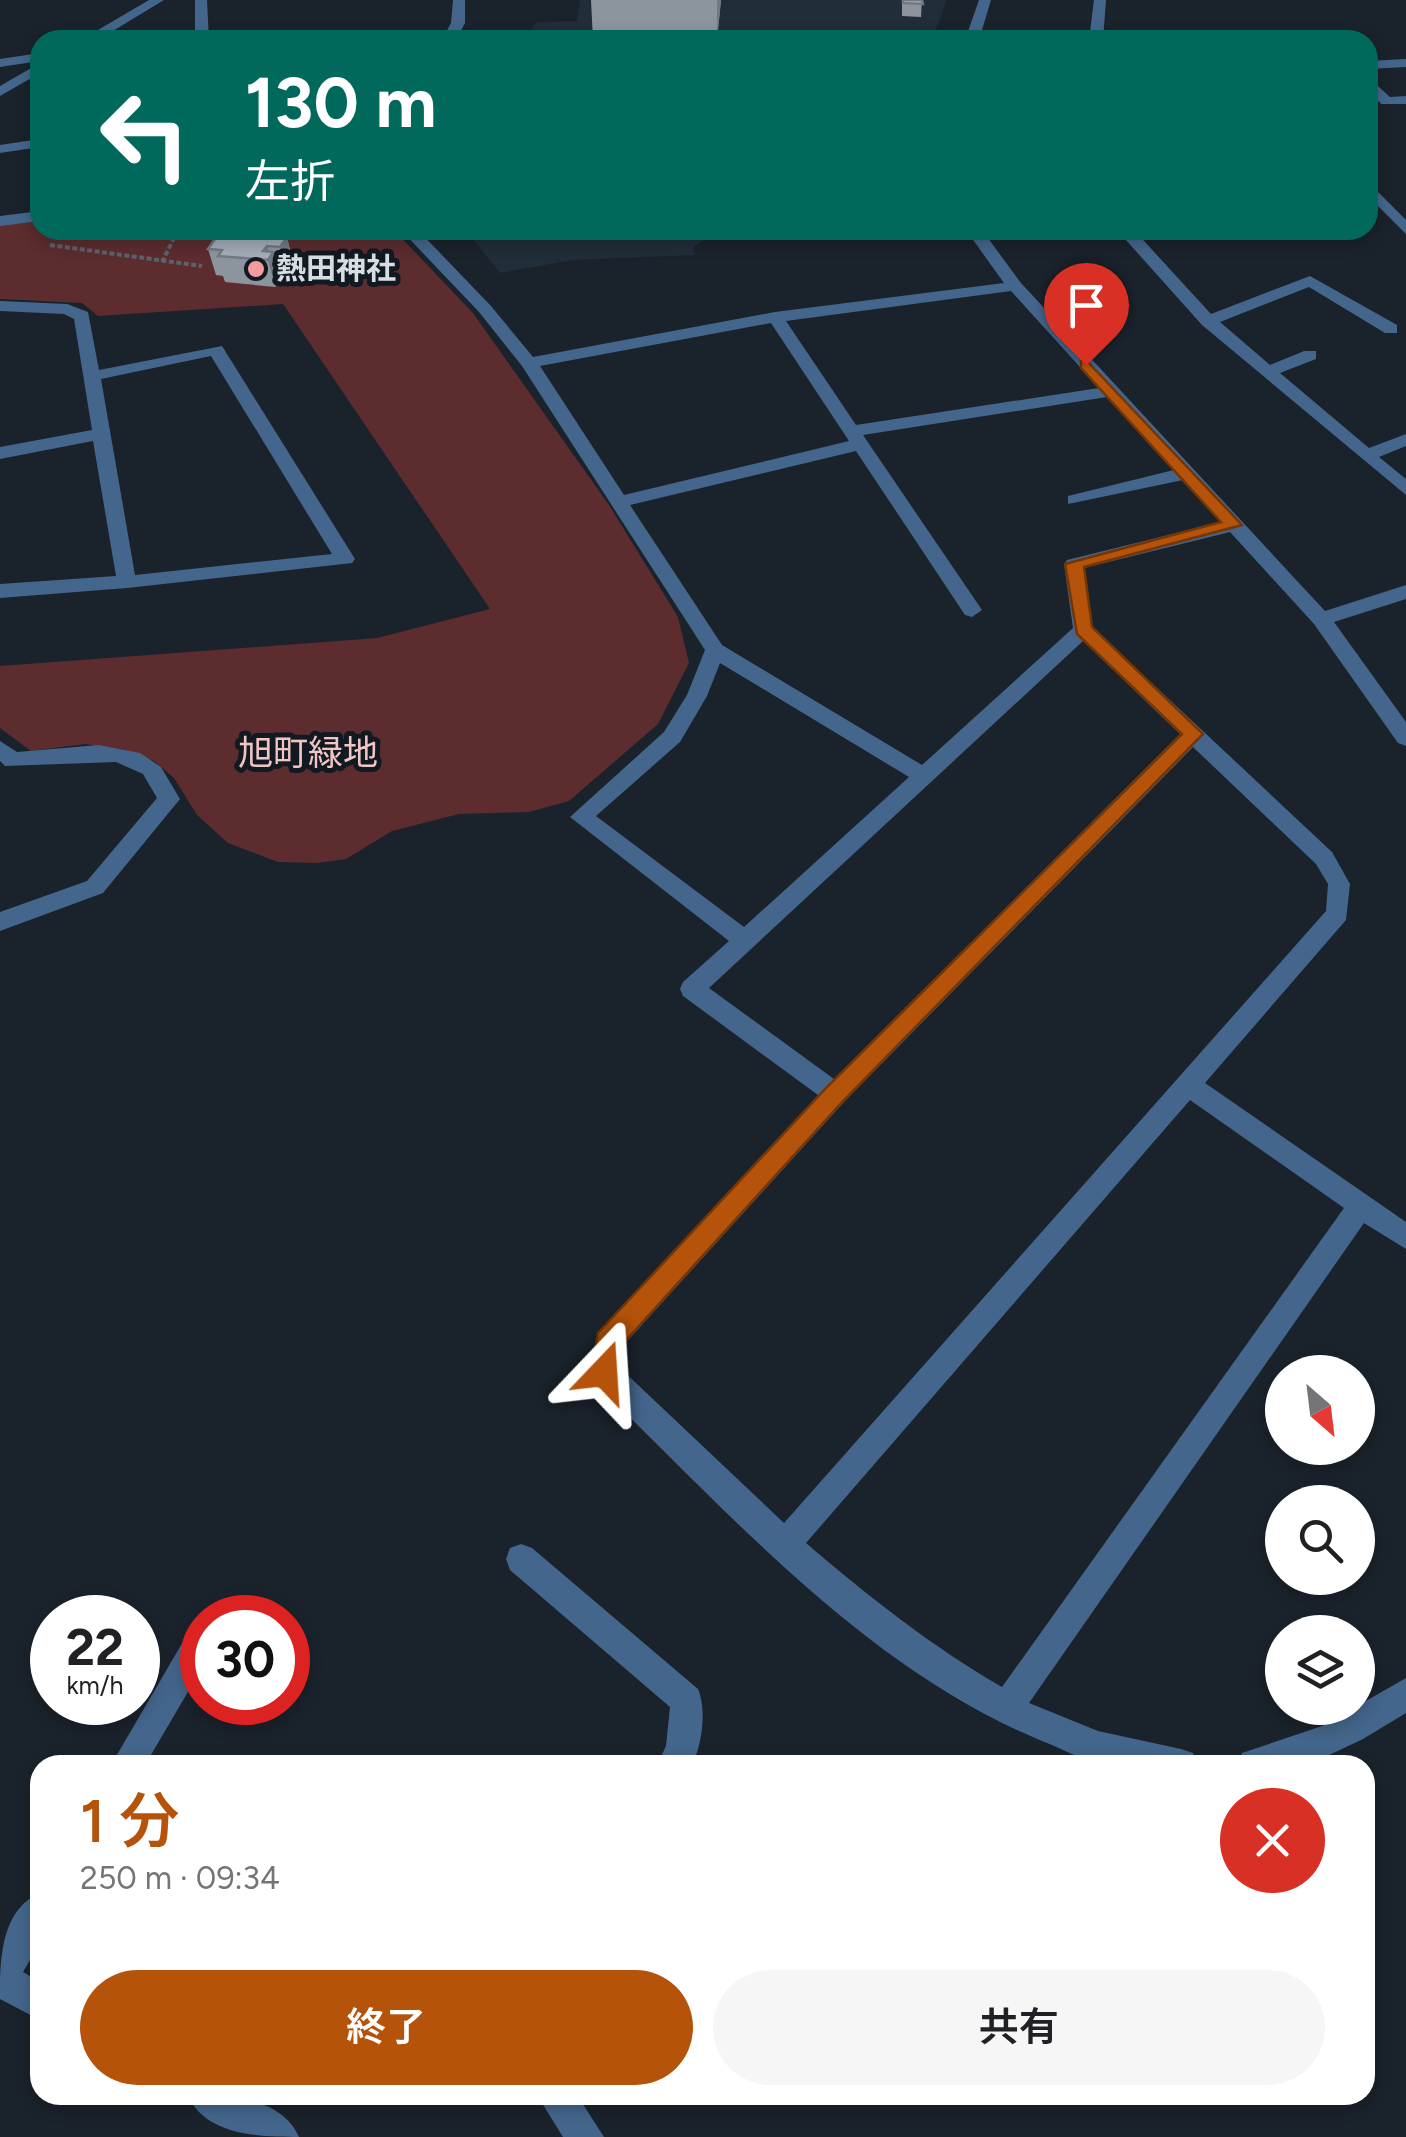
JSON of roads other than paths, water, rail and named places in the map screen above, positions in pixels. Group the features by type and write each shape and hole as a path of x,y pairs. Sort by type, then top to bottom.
{"street":[{"path":"106,30 158,0"},
{"path":"201,0 202,30"},
{"path":"454,30 459,0"},
{"path":"975,30 985,0"},
{"path":"1097,30 1100,0"},
{"path":"0,63 30,59"},
{"path":"1378,65 1406,63"},
{"path":"0,92 30,74"},
{"path":"1378,93 1386,101 1406,100"},
{"path":"0,149 30,144"},
{"path":"1378,199 1406,229"},
{"path":"0,221 30,217"},
{"path":"419,240 485,309 529,363 715,650 924,777"},
{"path":"981,240 1015,286 1321,619 1406,738"},
{"path":"1133,240 1208,321 1406,488"},
{"path":"1208,321 1310,281 1390,329"},
{"path":"529,363 775,318 1015,286"},
{"path":"0,306 68,309 82,316 127,582"},
{"path":"775,318 972,610"},
{"path":"0,591 127,582 345,558 216,350 92,376"},
{"path":"1268,372 1310,355"},
{"path":"622,502 855,437 1110,391"},
{"path":"0,453 101,434"},
{"path":"1366,456 1406,439"},
{"path":"1075,500 1186,473"},
{"path":"786,1543 1338,914 1338,884 1324,858 1083,630 1074,564 1233,525"},
{"path":"1321,619 1406,592"},
{"path":"835,1094 692,988 1083,630"},
{"path":"715,650 697,696 672,737 581,817 745,940"},
{"path":"1141,1755 1078,1739 1007,1707 929,1664 786,1543 604,1372 608,1342 835,1094 1194,734"},
{"path":"0,922 95,887 169,799 150,767 125,758 85,753 4,757"},
{"path":"1186,1084 1406,1237"},
{"path":"1007,1707 1361,1206"},
{"path":"522,1559 687,1700 679,1755"},
{"path":"133,1755 180,1676"},
{"path":"1298,1755 1350,1732 1406,1694"},
{"path":"30,1927 0,1978 30,1996"},
{"path":"224,2105 280,2137"},
{"path":"562,2105 586,2137"}],"place":[{"name":"熱田神社","path":"256,269"}],"park label":[{"name":"旭町緑地","path":"308,753"}]}
